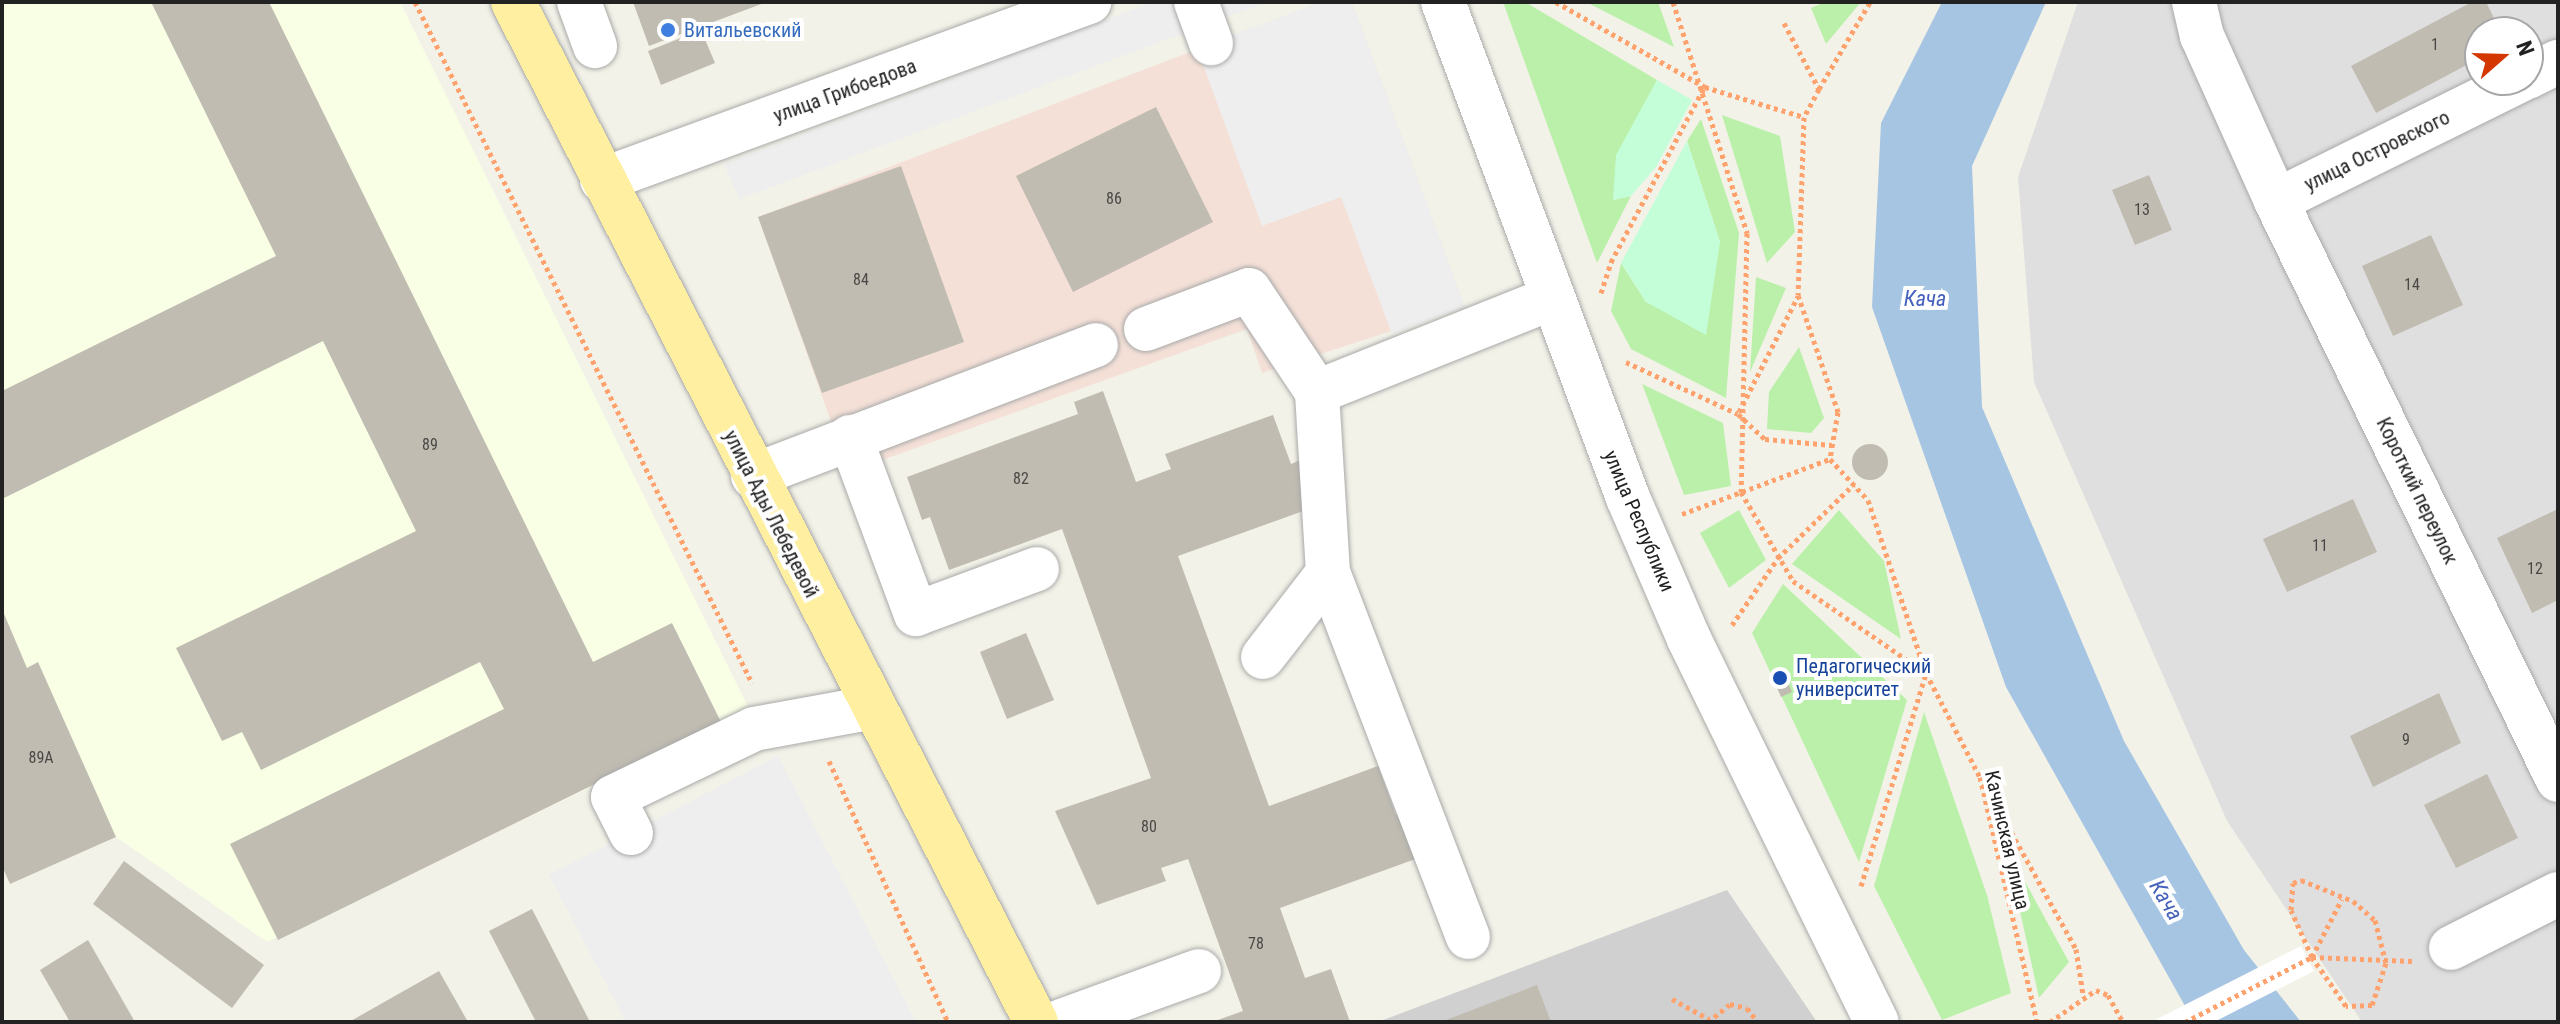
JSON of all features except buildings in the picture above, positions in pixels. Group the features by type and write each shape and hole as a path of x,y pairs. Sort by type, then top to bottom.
{"main road":[{"name":"улица Ады Лебедевой","path":"513,2 870,708 1036,1022"}],"street":[{"path":"579,2 595,46"},
{"name":"улица Грибоедова","path":"602,180 1089,2"},
{"path":"1196,2 1211,43"},
{"name":"улица Республики","path":"1443,2 1550,299 1689,639 1877,1022"},
{"name":"Короткий переулок","path":"2194,2 2202,36 2276,201 2558,780"},
{"name":"улица Островского","path":"2276,201 2489,96"},
{"path":"1146,329 1249,290 1317,392 1328,573 1468,937"},
{"path":"1317,392 1438,330 1550,299"},
{"path":"753,476 1096,345"},
{"path":"850,437 917,627 1037,569"},
{"path":"1263,657 1328,573"},
{"path":"631,833 613,797 754,729 812,722 870,708"},
{"path":"2451,948 2558,894"},
{"path":"1059,1022 1199,971"}],"path":[{"path":"415,2 753,687"},
{"path":"1556,2 1705,87 1804,117"},
{"path":"1673,2 1705,87 1747,233 1738,414 1741,492 1778,558 1812,598 1926,673 1859,892"},
{"path":"1682,513 1830,459 1838,412 1798,295 1804,117 1870,2"},
{"path":"1784,23 1819,89"},
{"path":"1597,305 1611,262 1705,87"},
{"path":"1738,414 1798,295"},
{"path":"1614,356 1738,414 1765,439 1832,445"},
{"name":"Качинская улица","path":"1830,459 1868,500 1926,673 1980,777 2037,1022"},
{"path":"1732,625 1778,558 1854,484"},
{"path":"812,722 948,1022"},
{"path":"1980,777 2076,949 2083,994"},
{"path":"2313,882 2342,899 2353,901 2375,920 2386,963 2379,996 2360,1010 2346,1006 2310,958 2291,910 2293,883 2313,882"},
{"path":"2310,958 2342,899"},
{"path":"2185,1022 2310,958 2358,960"},
{"path":"2050,1022 2083,994 2108,995 2123,1022"},
{"path":"1672,999 1708,1020 1722,1006 1739,1004 1758,1022"}],"shaded area":[{"path":"2,2 400,2 750,711 267,942 116,837 10,884 2,866"},
{"path":"1153,2 1267,2 739,199 724,164"},
{"path":"1321,2 1352,2 1465,307 1262,373 1247,329 849,472 758,217"},
{"path":"1321,2 1352,2 1465,307 1392,334 1341,197 1262,226 1197,48"},
{"path":"2078,2 2558,2 2558,1022 2362,1022 2227,821 2034,382 2018,177"},
{"path":"778,756 916,1022 626,1022 549,875"},
{"path":"1727,890 1817,1022 1378,1022"}],"green space":[{"path":"1503,2 1525,2 1657,80 1613,200 1631,196 1597,263"},
{"path":"1586,2 1658,2 1674,47"},
{"path":"1825,2 1861,2 1826,44 1811,8"},
{"path":"1657,80 1692,100 1656,167 1631,196 1613,200 1616,155"},
{"path":"1722,115 1780,136 1795,232 1767,263"},
{"path":"1701,119 1739,233 1726,398 1631,349 1611,311 1621,263 1646,302 1720,242 1687,141"},
{"path":"1687,141 1720,242 1706,335 1646,302 1621,263"},
{"path":"1756,277 1786,288 1750,372"},
{"path":"1799,347 1824,418 1811,433 1767,429 1769,392"},
{"path":"1642,384 1723,423 1731,486 1684,495"},
{"path":"1739,510 1766,560 1729,588 1700,533"},
{"path":"1839,510 1884,561 1901,639 1792,564"},
{"path":"1783,584 1907,700 1859,862 1752,633"},
{"path":"1924,712 1987,895 2011,993 1942,1020 1874,886"},
{"path":"2006,847 2069,962 2039,998"}],"water":[{"name":"Кача","path":"1942,2 2046,2 1972,166 1982,407 2124,741 2244,950 2301,1022 2194,1022 2006,687 1872,307 1881,123"}],"pier":[{"path":"2301,946 2314,971 2214,1022 2151,1022"}],"place":[{"name":"Витальевский","path":"668,30"},
{"name":"Педагогический университет","path":"1780,678"}]}
